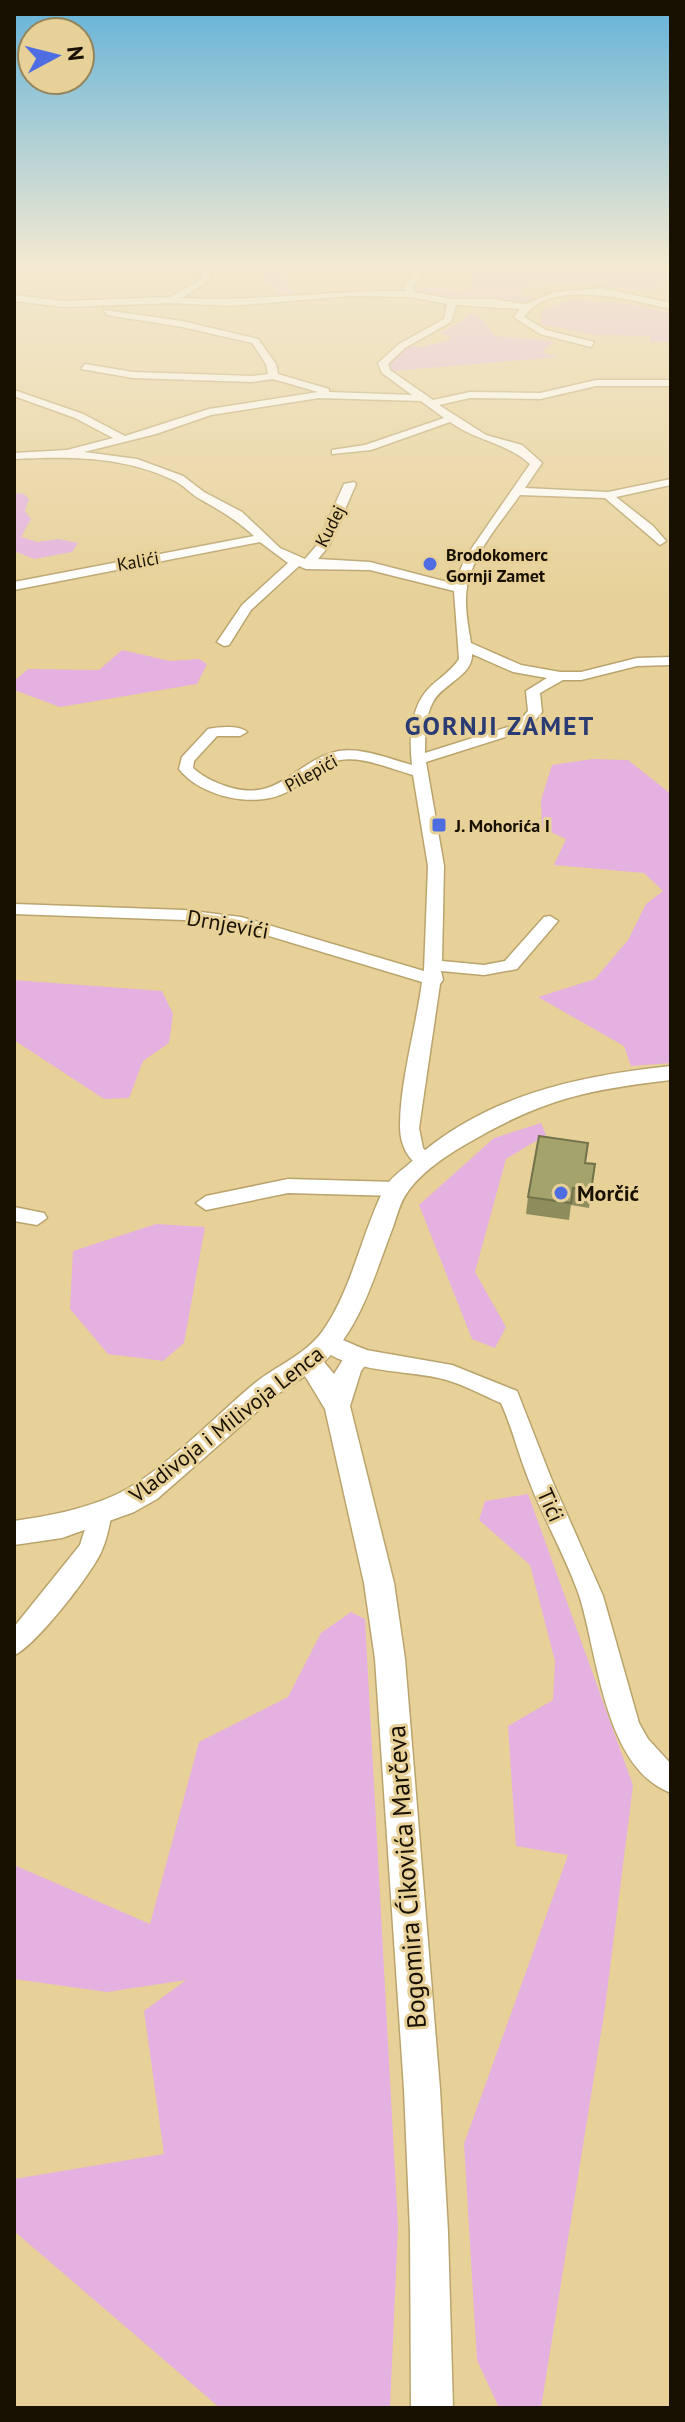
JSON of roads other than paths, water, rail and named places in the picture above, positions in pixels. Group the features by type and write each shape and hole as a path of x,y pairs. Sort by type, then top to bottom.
{"street":[{"path":"193,377 266,377"},
{"path":"276,377 333,394"},
{"path":"392,377 482,437 518,447 536,463 471,558 460,589 466,659 462,669 436,688 423,709 420,766 435,852 434,972 409,1128 414,1150 424,1160"},
{"path":"67,453 152,432 209,412 319,395 428,400 470,395 540,396 596,383 671,383"},
{"path":"14,393 79,416 121,438"},
{"path":"336,452 374,445 453,418"},
{"path":"14,456 67,453 114,457 158,468 238,514 276,551 301,564 370,566 460,589"},
{"path":"517,491 608,495 671,482"},
{"name":"Kudej","path":"224,642 239,614 251,600 323,546 350,484"},
{"path":"608,495 619,508 653,531 660,541"},
{"name":"Kalići","path":"14,586 263,538"},
{"path":"466,646 518,669 560,676 581,676 637,662 671,661"},
{"path":"420,766 522,727 535,712 533,691 560,676"},
{"name":"Pilepići","path":"240,732 213,732 187,760 186,769 195,779 205,783 254,796 275,793 333,757 346,754 420,766"},
{"name":"Drnjevići","path":"15,909 184,915 241,922 434,972 498,970 511,965 550,921"},
{"name":"Vladivoja i Milivoja Lenca","path":"14,1533 62,1526 100,1514 147,1491 267,1388 318,1351 346,1314 396,1189 424,1160 506,1111 544,1096 599,1081 671,1073"},
{"path":"206,1203 265,1188 288,1186 396,1189"},
{"path":"14,1214 37,1218"},
{"name":"Tići","path":"318,1351 435,1369 509,1397 542,1486 597,1613 610,1674 637,1746 653,1769 671,1781"},
{"name":"Bogomira Ćikovića Marčeva","path":"318,1351 337,1406 379,1583 390,1659 422,2089 429,2232 432,2408"},
{"path":"337,1406 349,1367 358,1357"},
{"path":"14,1644 43,1613 91,1549 100,1514"}],"place":[{"name":"Brodokomerc Gornji Zamet","path":"430,564"},
{"name":"J. Mohorića I","path":"439,825"},
{"name":"Morčić","path":"561,1193"}],"district":[{"name":"GORNJI ZAMET","path":"500,725"}]}
